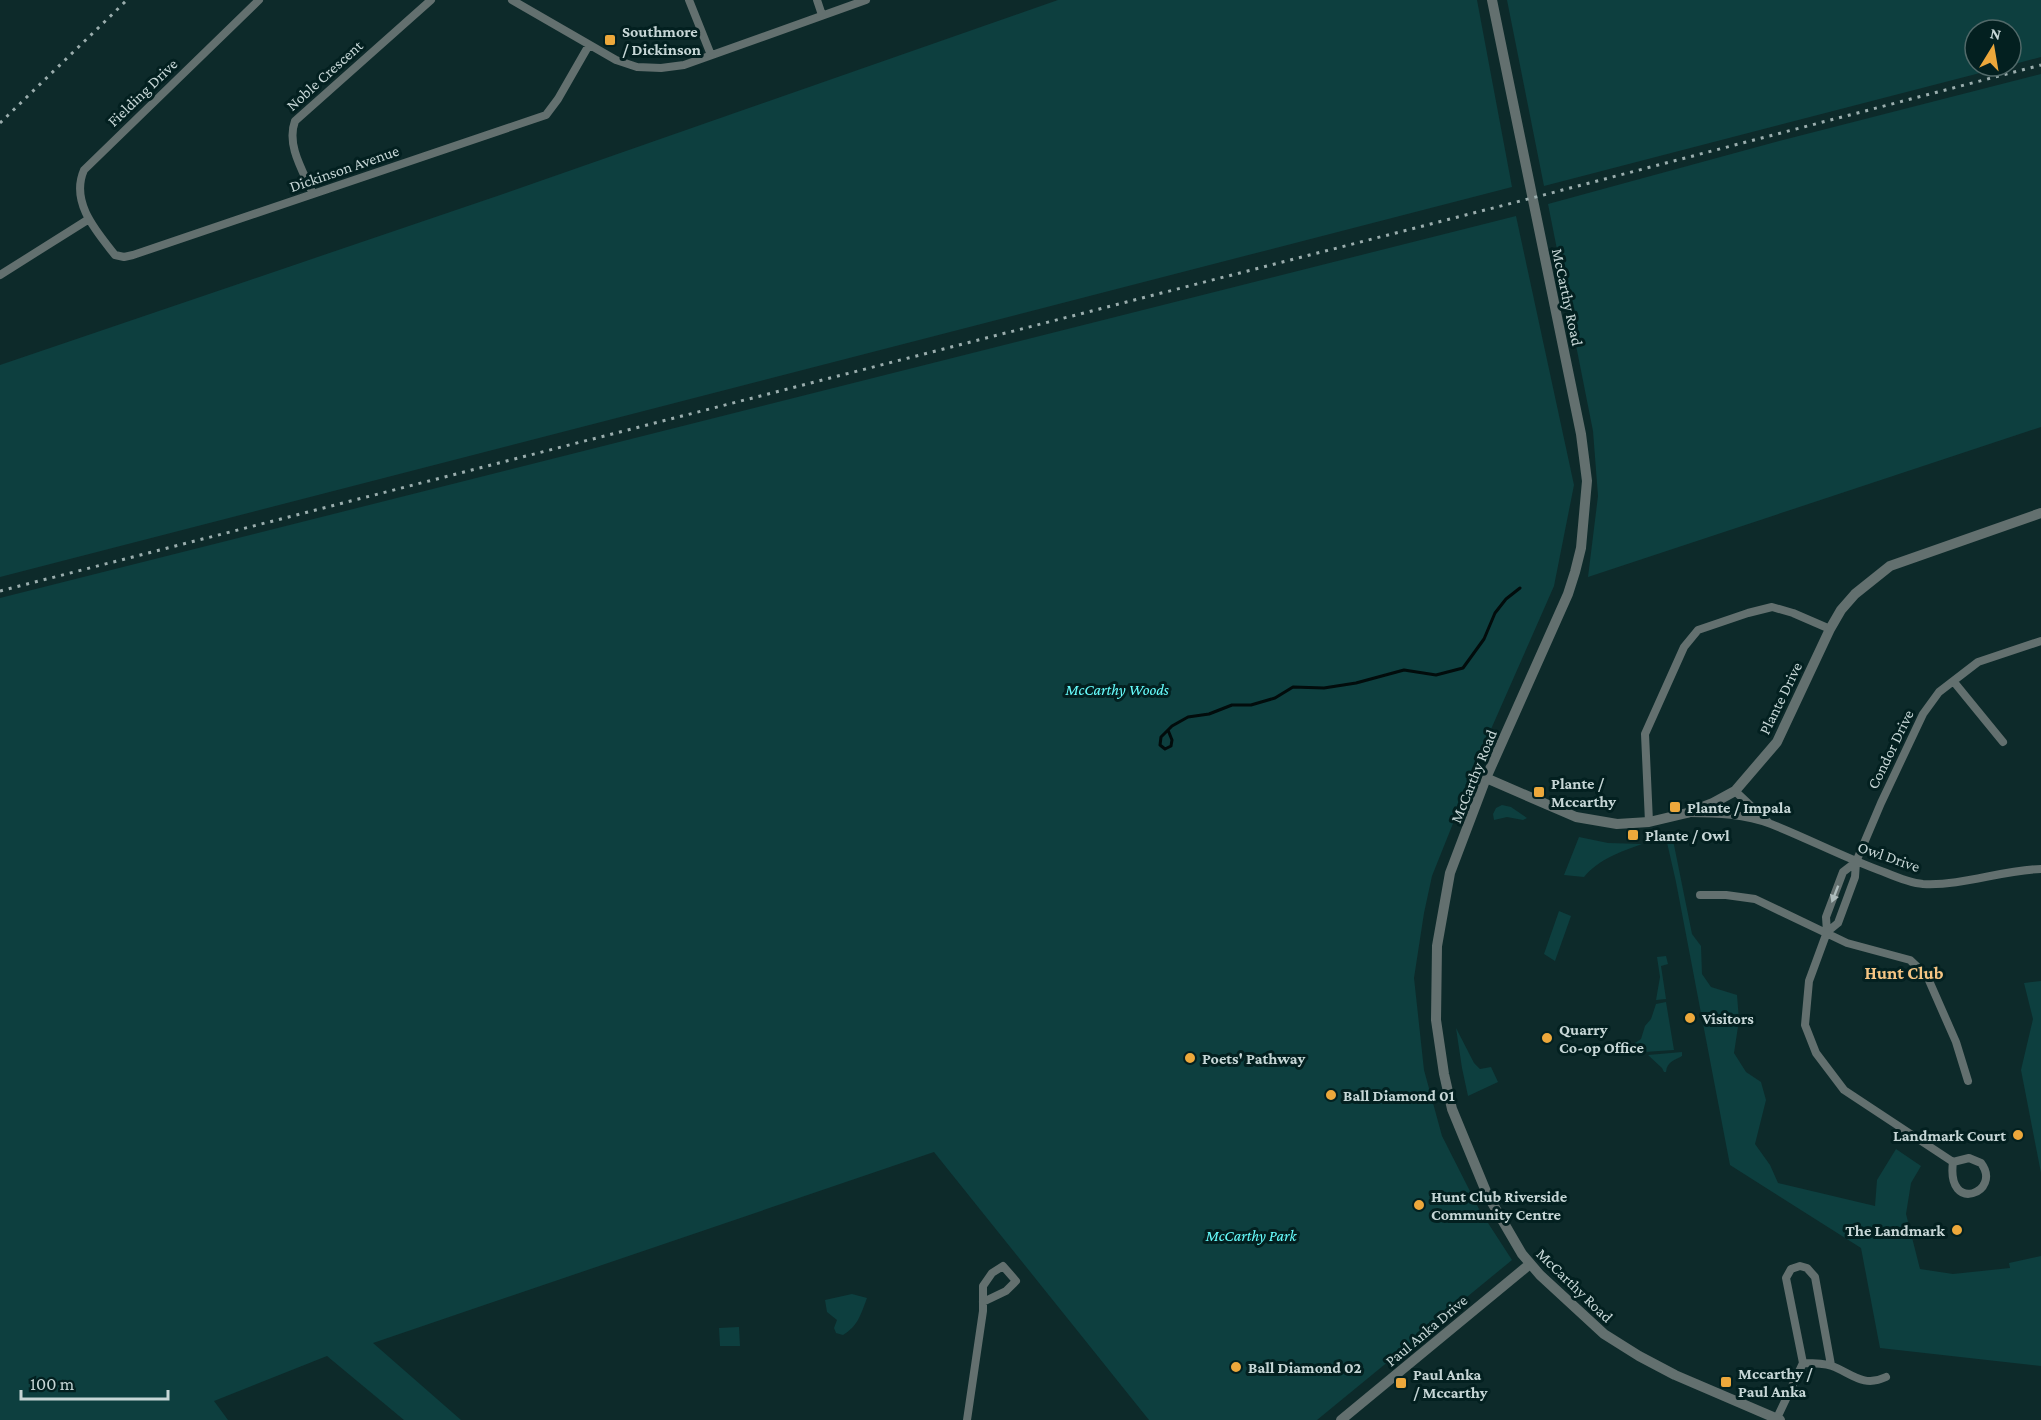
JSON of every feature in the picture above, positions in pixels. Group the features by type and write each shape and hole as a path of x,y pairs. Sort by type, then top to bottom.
{"street":[{"name":"Fielding Drive","path":"89,219 79,194 84,170 258,0"},
{"name":"Noble Crescent","path":"313,194 291,143 295,121 431,0"},
{"path":"512,0 616,60 637,67 661,68 684,65 866,0"},
{"path":"689,0 711,56"},
{"path":"817,0 822,15"},
{"name":"McCarthy Road","path":"1492,0 1581,434 1587,481 1581,548 1568,594 1486,778 1450,873 1437,946 1436,1020 1444,1074 1452,1109 1487,1194 1530,1264 1604,1334 1639,1356 1675,1375 1778,1419"},
{"name":"Dickinson Avenue","path":"89,219 115,255 133,255 546,115 558,99 589,45"},
{"path":"0,275 89,219"},
{"name":"Plante Drive","path":"1486,778 1582,819 1617,824 1649,822 1687,813 1735,791 1778,742 1830,628 1841,610 1855,594 1890,566 2041,513"},
{"path":"1649,822 1645,734 1684,647 1698,630 1748,613 1772,608 1793,613 1830,628"},
{"name":"Condor Drive","path":"1856,862 1923,714 1939,692 1978,662 2041,641"},
{"path":"1954,682 2003,742"},
{"name":"Owl Drive","path":"1735,791 1769,823"},
{"name":"Owl Drive","path":"1687,813 1718,813 1769,823 1856,862 1922,884 1963,882 2029,869 2041,869"},
{"path":"1827,932 1838,923 1855,878 1856,862"},
{"path":"1856,862 1843,872 1826,917 1827,932 1809,981 1805,1025 1816,1053 1844,1090 1953,1162 1969,1158 1979,1162 1985,1168 1986,1175 1981,1189 1966,1193 1957,1189 1951,1179 1953,1162"},
{"path":"1700,895 1726,895 1755,900 1847,943 1910,960 1927,976 1956,1042 1968,1081"},
{"name":"Paul Anka Drive","path":"1341,1420 1530,1264"},
{"path":"967,1420 983,1302 983,1286 992,1273 1003,1266 1016,1281 1006,1292 983,1302"},
{"path":"1778,1419 1803,1363 1786,1278 1791,1269 1800,1266 1807,1268 1815,1277 1831,1365"},
{"path":"1803,1363 1831,1365 1853,1377 1877,1381 1886,1377"}],"green space":[{"path":"1058,0 1477,0 1512,187 0,577 0,365 506,193"},
{"path":"1507,0 2041,0 2041,57 2023,62 2023,18 1963,18 1963,77 1544,186"},
{"path":"2041,74 2041,427 1588,577 1598,496 1593,431 1548,204 1783,140"},
{"path":"1516,216 1574,485 1554,586 1488,736 1432,876 1414,978 1424,1070 1442,1136 1479,1209 1512,1260 1317,1420 1149,1420 934,1152 373,1343 461,1420 404,1420 327,1356 214,1401 228,1420 0,1420 0,598"},
{"path":"1502,805 1511,807 1527,818 1523,820 1507,817 1494,820 1493,814 1496,808"},
{"path":"1579,837 1608,843 1642,844 1603,861 1584,877 1564,875"},
{"path":"1670,837 1673,840 1692,934 1701,946 1702,974 1711,987 1737,995 1739,1020 1734,1053 1746,1072 1761,1082 1766,1100 1755,1144 1770,1165 1778,1183 1875,1206 1877,1180 1896,1149 1921,1166 1911,1183 1906,1214 1920,1269 1953,1274 2010,1268 2009,1263 2041,1256 2041,1366 1880,1348 1861,1248 1730,1165 1666,838"},
{"path":"1559,911 1571,916 1555,961 1544,954"},
{"path":"1666,956 1668,964 1661,966 1666,999 1656,1000 1660,977 1657,957"},
{"path":"2041,981 2041,1173 2021,1070 2033,1019 2024,983"},
{"path":"1666,1002 1674,1050 1644,1052 1632,1045 1641,1039 1656,1004"},
{"path":"1456,1028 1474,1063 1480,1069 1491,1067 1498,1082 1468,1096 1462,1068"},
{"path":"1682,1052 1682,1056 1670,1063 1666,1072 1648,1055"},
{"path":"852,1294 867,1298 863,1309 856,1324 843,1335 836,1333 834,1328 837,1320 827,1312 825,1300"},
{"path":"739,1327 740,1346 720,1346 719,1328"}],"waterway":[{"path":"1168,730 1172,740 1171,746 1165,749 1160,745 1161,737 1172,726 1188,717 1209,714 1232,705 1251,705 1275,698 1293,687 1324,688 1356,683 1404,670 1436,675 1463,668 1484,639 1495,613 1506,599 1520,588"}],"railway":[{"path":"0,123 127,0"},
{"path":"0,591 2041,65"}],"place":[{"name":"Southmore / Dickinson","path":"610,40"},
{"name":"Plante / Mccarthy","path":"1539,792"},
{"name":"Plante / Impala","path":"1675,807"},
{"name":"Plante / Owl","path":"1633,835"},
{"name":"Visitors","path":"1690,1018"},
{"name":"Quarry Co-op Office","path":"1547,1038"},
{"name":"Poets' Pathway","path":"1190,1058"},
{"name":"Ball Diamond 01","path":"1331,1095"},
{"name":"Landmark Court","path":"2018,1135"},
{"name":"Hunt Club Riverside Community Centre","path":"1419,1205"},
{"name":"The Landmark","path":"1957,1230"},
{"name":"Ball Diamond 02","path":"1236,1367"},
{"name":"Mccarthy / Paul Anka","path":"1726,1382"},
{"name":"Paul Anka / Mccarthy","path":"1401,1383"}],"district":[{"name":"Hunt Club","path":"1904,973"}],"park label":[{"name":"McCarthy Woods","path":"1117,689"},
{"name":"McCarthy Park","path":"1251,1235"}]}
